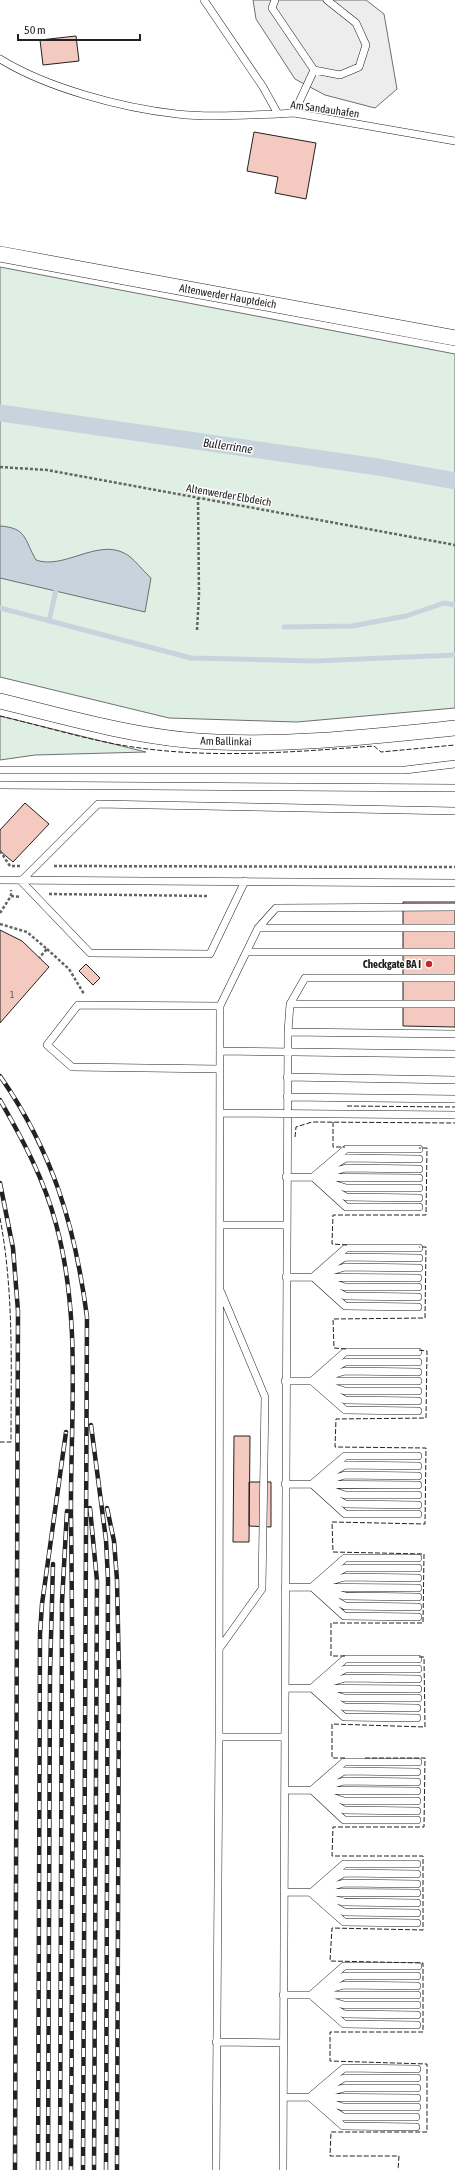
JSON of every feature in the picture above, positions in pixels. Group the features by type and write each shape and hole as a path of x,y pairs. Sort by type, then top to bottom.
{"street":[{"name":"Altenwerder Hauptdeich","path":"0,254 455,338"},
{"name":"Am Ballinkai","path":"0,701 115,729 187,740 229,742 295,741 455,728"}],"lane":[{"name":"Am Sandauhafen","path":"204,0 263,87 278,114 294,113 455,141"},
{"path":"275,0 272,8 314,70 340,75 359,68 366,44 356,23 327,0"},
{"path":"0,59 63,88 132,107 178,115 278,114"},
{"path":"294,113 314,70"},
{"path":"0,770 405,770 455,764"},
{"path":"0,785 455,788"},
{"path":"21,881 39,865 98,804 455,811"},
{"path":"0,880 455,882"},
{"path":"21,881 90,953 210,954 246,881"},
{"path":"216,2170 219,1737 220,1006 258,928 276,908 455,907"},
{"path":"258,928 455,928"},
{"path":"247,952 455,952"},
{"path":"283,2170 286,1114 290,1004 305,978 455,978"},
{"path":"290,1004 455,1004"},
{"path":"220,1006 78,1005 47,1045 72,1067 220,1069"},
{"path":"288,1032 455,1034"},
{"path":"220,1051 455,1054"},
{"path":"287,1077 455,1080"},
{"path":"287,1097 455,1099"},
{"path":"220,1113 455,1115"},
{"path":"313,1177 346,1148 419,1149"},
{"path":"313,1177 346,1158 419,1159"},
{"path":"313,1177 346,1168 419,1169"},
{"path":"286,1177 419,1178"},
{"path":"313,1177 346,1188 419,1188"},
{"path":"313,1177 346,1197 419,1198"},
{"path":"313,1177 346,1207 419,1207"},
{"path":"220,1225 286,1225"},
{"path":"313,1277 346,1248 419,1248"},
{"path":"313,1277 345,1258 419,1258"},
{"path":"313,1277 345,1267 419,1268"},
{"path":"286,1277 418,1278"},
{"path":"313,1277 345,1287 418,1287"},
{"path":"313,1277 345,1296 418,1297"},
{"path":"313,1277 345,1306 418,1306"},
{"path":"219,1288 265,1397 262,1590 219,1649"},
{"path":"312,1381 345,1352 418,1352"},
{"path":"312,1381 345,1362 418,1362"},
{"path":"312,1381 345,1371 418,1372"},
{"path":"286,1381 418,1381"},
{"path":"312,1381 345,1390 418,1391"},
{"path":"312,1381 345,1400 418,1401"},
{"path":"312,1381 345,1410 418,1411"},
{"path":"312,1484 345,1456 418,1456"},
{"path":"312,1484 345,1465 418,1466"},
{"path":"312,1484 345,1475 418,1476"},
{"path":"285,1484 418,1485"},
{"path":"312,1484 345,1495 418,1495"},
{"path":"312,1484 345,1504 418,1505"},
{"path":"312,1484 345,1514 418,1514"},
{"path":"312,1587 345,1558 418,1558"},
{"path":"312,1587 345,1568 418,1568"},
{"path":"312,1587 345,1577 418,1578"},
{"path":"285,1587 418,1588"},
{"path":"312,1587 345,1596 418,1597"},
{"path":"312,1587 345,1606 418,1607"},
{"path":"312,1587 344,1616 418,1617"},
{"path":"312,1688 345,1659 418,1659"},
{"path":"312,1688 345,1669 418,1669"},
{"path":"312,1688 345,1678 418,1679"},
{"path":"285,1688 418,1689"},
{"path":"312,1688 344,1698 418,1698"},
{"path":"312,1688 344,1707 418,1708"},
{"path":"312,1688 344,1717 418,1718"},
{"path":"219,1737 285,1737"},
{"path":"312,1790 344,1762 418,1762"},
{"path":"312,1790 344,1771 417,1772"},
{"path":"312,1790 344,1781 417,1782"},
{"path":"284,1790 417,1791"},
{"path":"312,1790 344,1801 417,1801"},
{"path":"312,1790 344,1810 417,1811"},
{"path":"312,1790 344,1820 417,1820"},
{"path":"311,1893 344,1864 417,1864"},
{"path":"311,1893 344,1873 417,1874"},
{"path":"311,1893 344,1883 417,1884"},
{"path":"284,1892 417,1893"},
{"path":"311,1893 344,1902 417,1903"},
{"path":"311,1893 344,1912 417,1913"},
{"path":"311,1893 344,1922 417,1922"},
{"path":"311,1995 344,1966 418,1966"},
{"path":"311,1995 344,1976 417,1976"},
{"path":"311,1995 344,1985 417,1986"},
{"path":"283,1995 417,1996"},
{"path":"311,1995 344,2005 417,2005"},
{"path":"311,1995 344,2014 417,2015"},
{"path":"311,1995 344,2024 417,2025"},
{"path":"216,2042 283,2043"},
{"path":"310,2097 344,2068 417,2069"},
{"path":"310,2097 344,2078 417,2078"},
{"path":"310,2097 344,2088 417,2088"},
{"path":"283,2097 417,2098"},
{"path":"310,2097 343,2107 417,2107"},
{"path":"310,2097 343,2117 416,2117"},
{"path":"310,2097 343,2126 416,2127"}],"path":[{"name":"Altenwerder Elbdeich","path":"0,467 47,470 455,545"},
{"path":"196,630 199,595 198,498"},
{"path":"0,851 10,866 455,867"},
{"path":"10,896 36,898 42,894 209,896"},
{"path":"0,924 27,932 69,969 85,993 78,1005"},
{"path":"39,958 46,949"}],"green space":[{"path":"0,267 455,354 455,708 297,722 169,718 0,677"},
{"path":"0,716 146,752 35,755 0,760"}],"shaded area":[{"path":"253,0 366,0 384,14 397,89 375,108 325,95 295,79 256,19"},
{"path":"0,526 9,527 20,532 24,536 36,560 46,562 57,561 103,550 114,550 124,553 151,578 145,612 0,578"}],"building":[{"path":"76,36 79,61 43,65 40,40"},
{"path":"254,132 316,143 306,199 275,193 278,177 247,171"},
{"path":"25,803 49,824 13,862 0,851 0,830"},
{"name":"Checkgate BA I","path":"403,902 455,902 455,1027 403,1026"},
{"path":"0,930 22,941 49,967 0,1023"},
{"path":"86,964 100,978 93,985 79,971"},
{"path":"234,1436 250,1436 249,1542 233,1542"},
{"path":"249,1482 271,1482 271,1527 249,1526"}],"waterway":[{"name":"Bullerrinne","path":"0,413 378,467 455,481"},
{"path":"49,621 56,590"},
{"path":"284,627 352,626 406,616 444,603 455,605"},
{"path":"0,608 191,658 314,661 455,655"}],"railway":[{"path":"0,1076 34,1133 48,1162 59,1191 76,1252 87,1317 83,2170"},
{"path":"0,1100 32,1160 51,1207 64,1260 72,1333 71,2170"},
{"path":"0,1183 13,1248 18,1311 15,2170"},
{"path":"91,1425 106,1540 108,1579 106,2170"},
{"path":"38,2170 40,1634 42,1604 66,1432"},
{"path":"90,1508 97,1581 94,2170"},
{"path":"107,1508 114,1541 117,1580 119,1675 117,2170"},
{"path":"60,2170 62,1602 67,1511"},
{"path":"48,2170 50,1674 53,1564"}],"fence":[{"path":"0,716 117,744 163,751 193,753 223,754 284,752 374,746 381,752 455,745"},
{"path":"347,1106 455,1107"},
{"path":"295,1137 296,1127 312,1122 455,1123"},
{"path":"333,1122 333,1147 345,1147"},
{"path":"347,1245 332,1244 333,1215 426,1215 427,1148 419,1148"},
{"path":"0,1218 8,1274 11,1330 11,1442 0,1442"},
{"path":"346,1349 334,1348 333,1319 425,1318 426,1247 419,1247"},
{"path":"345,1656 331,1656 331,1623 423,1623 424,1554 333,1552 332,1522 425,1524 426,1448 335,1447 336,1419 426,1418 427,1351 418,1350"},
{"path":"345,1758 332,1758 332,1724 425,1727 424,1657 417,1657"},
{"path":"365,1758 425,1758 424,1827 333,1827 332,1856 423,1856 423,1930 332,1928 330,1961 423,1963 423,2032 330,2032 330,2061 427,2064 427,2132 331,2132 330,2156 399,2156 398,2170"}],"place":[{"name":"Checkgate BA I","path":"429,964"}]}
